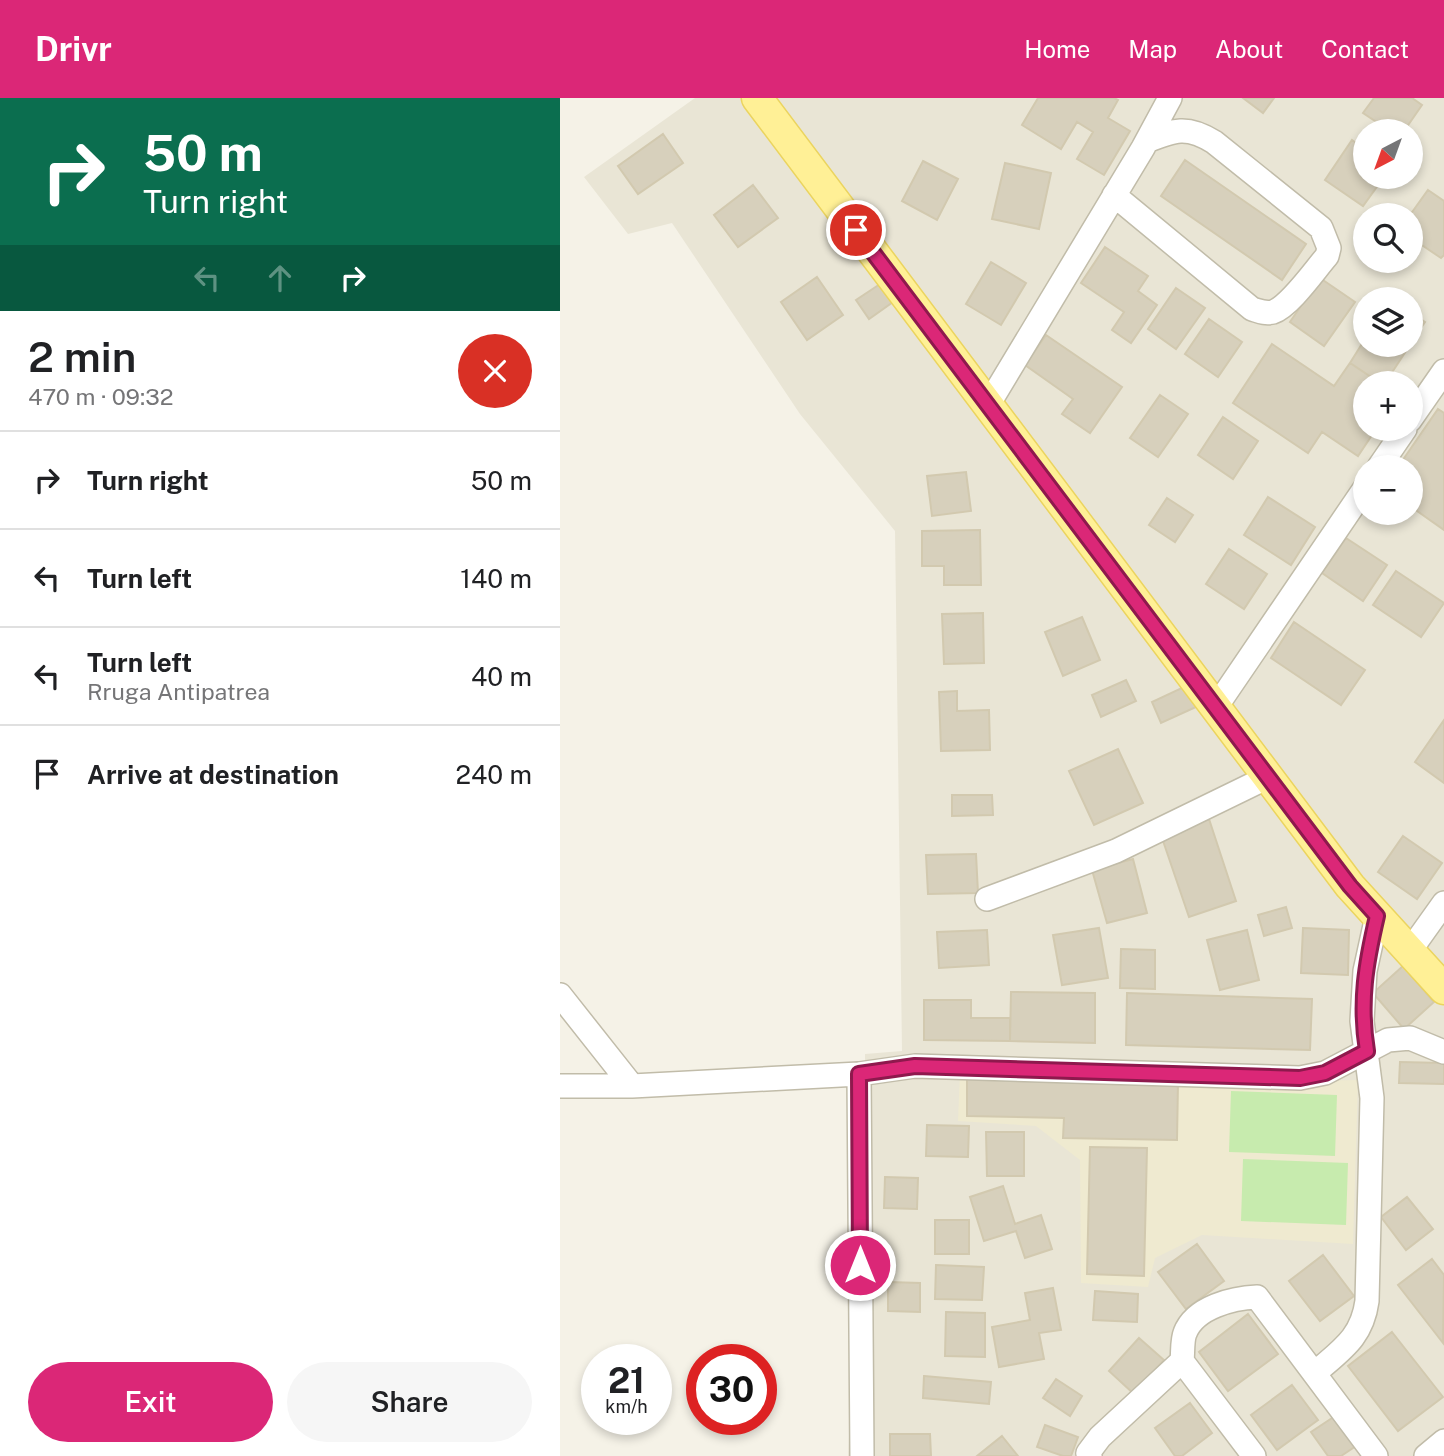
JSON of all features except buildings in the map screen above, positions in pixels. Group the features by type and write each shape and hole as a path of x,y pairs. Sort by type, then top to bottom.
{"main road":[{"path":"757,98 1350,886 1444,989"}],"street":[{"path":"988,405 1147,141 1170,98"},
{"path":"1114,195 1252,309 1264,313 1274,312 1284,306 1327,257 1329,248 1321,228 1202,134 1187,130 1171,131 1147,141"},
{"path":"1423,401 1444,371"},
{"path":"1216,708 1353,506"},
{"path":"987,899 1116,851 1268,777"},
{"path":"1409,952 1444,903"},
{"path":"1315,1373 1353,1339 1364,1321 1367,1301 1372,1098 1362,1021 1365,971 1377,916"},
{"path":"560,995 632,1086"},
{"path":"560,1086 632,1086 859,1074 915,1066 1300,1078 1325,1073 1388,1040 1410,1038 1444,1052"},
{"path":"859,1074 862,1456"},
{"path":"1090,1456 1088,1453 1100,1437 1182,1361 1185,1333 1199,1317 1216,1305 1236,1298 1257,1297 1376,1456"},
{"path":"1182,1361 1254,1456"},
{"path":"1426,1456 1444,1441"}],"shaded area":[{"path":"695,98 1444,98 1444,1456 848,1456 865,1115 865,1054 902,1051 895,531 800,414 672,223 628,234 584,177"},
{"path":"960,1072 1205,1083 1358,1080 1353,1244 1202,1235 1155,1258 1148,1287 1081,1283 1080,1160 1036,1126 958,1121"}],"green space":[{"path":"1231,1091 1337,1095 1335,1156 1229,1152"},
{"path":"1243,1159 1348,1163 1346,1225 1241,1221"}],"route":[{"path":"856,230 1350,886 1377,916 1365,971 1362,1021 1367,1051 1325,1073 1300,1078 915,1066 859,1074 860,1265"}]}
